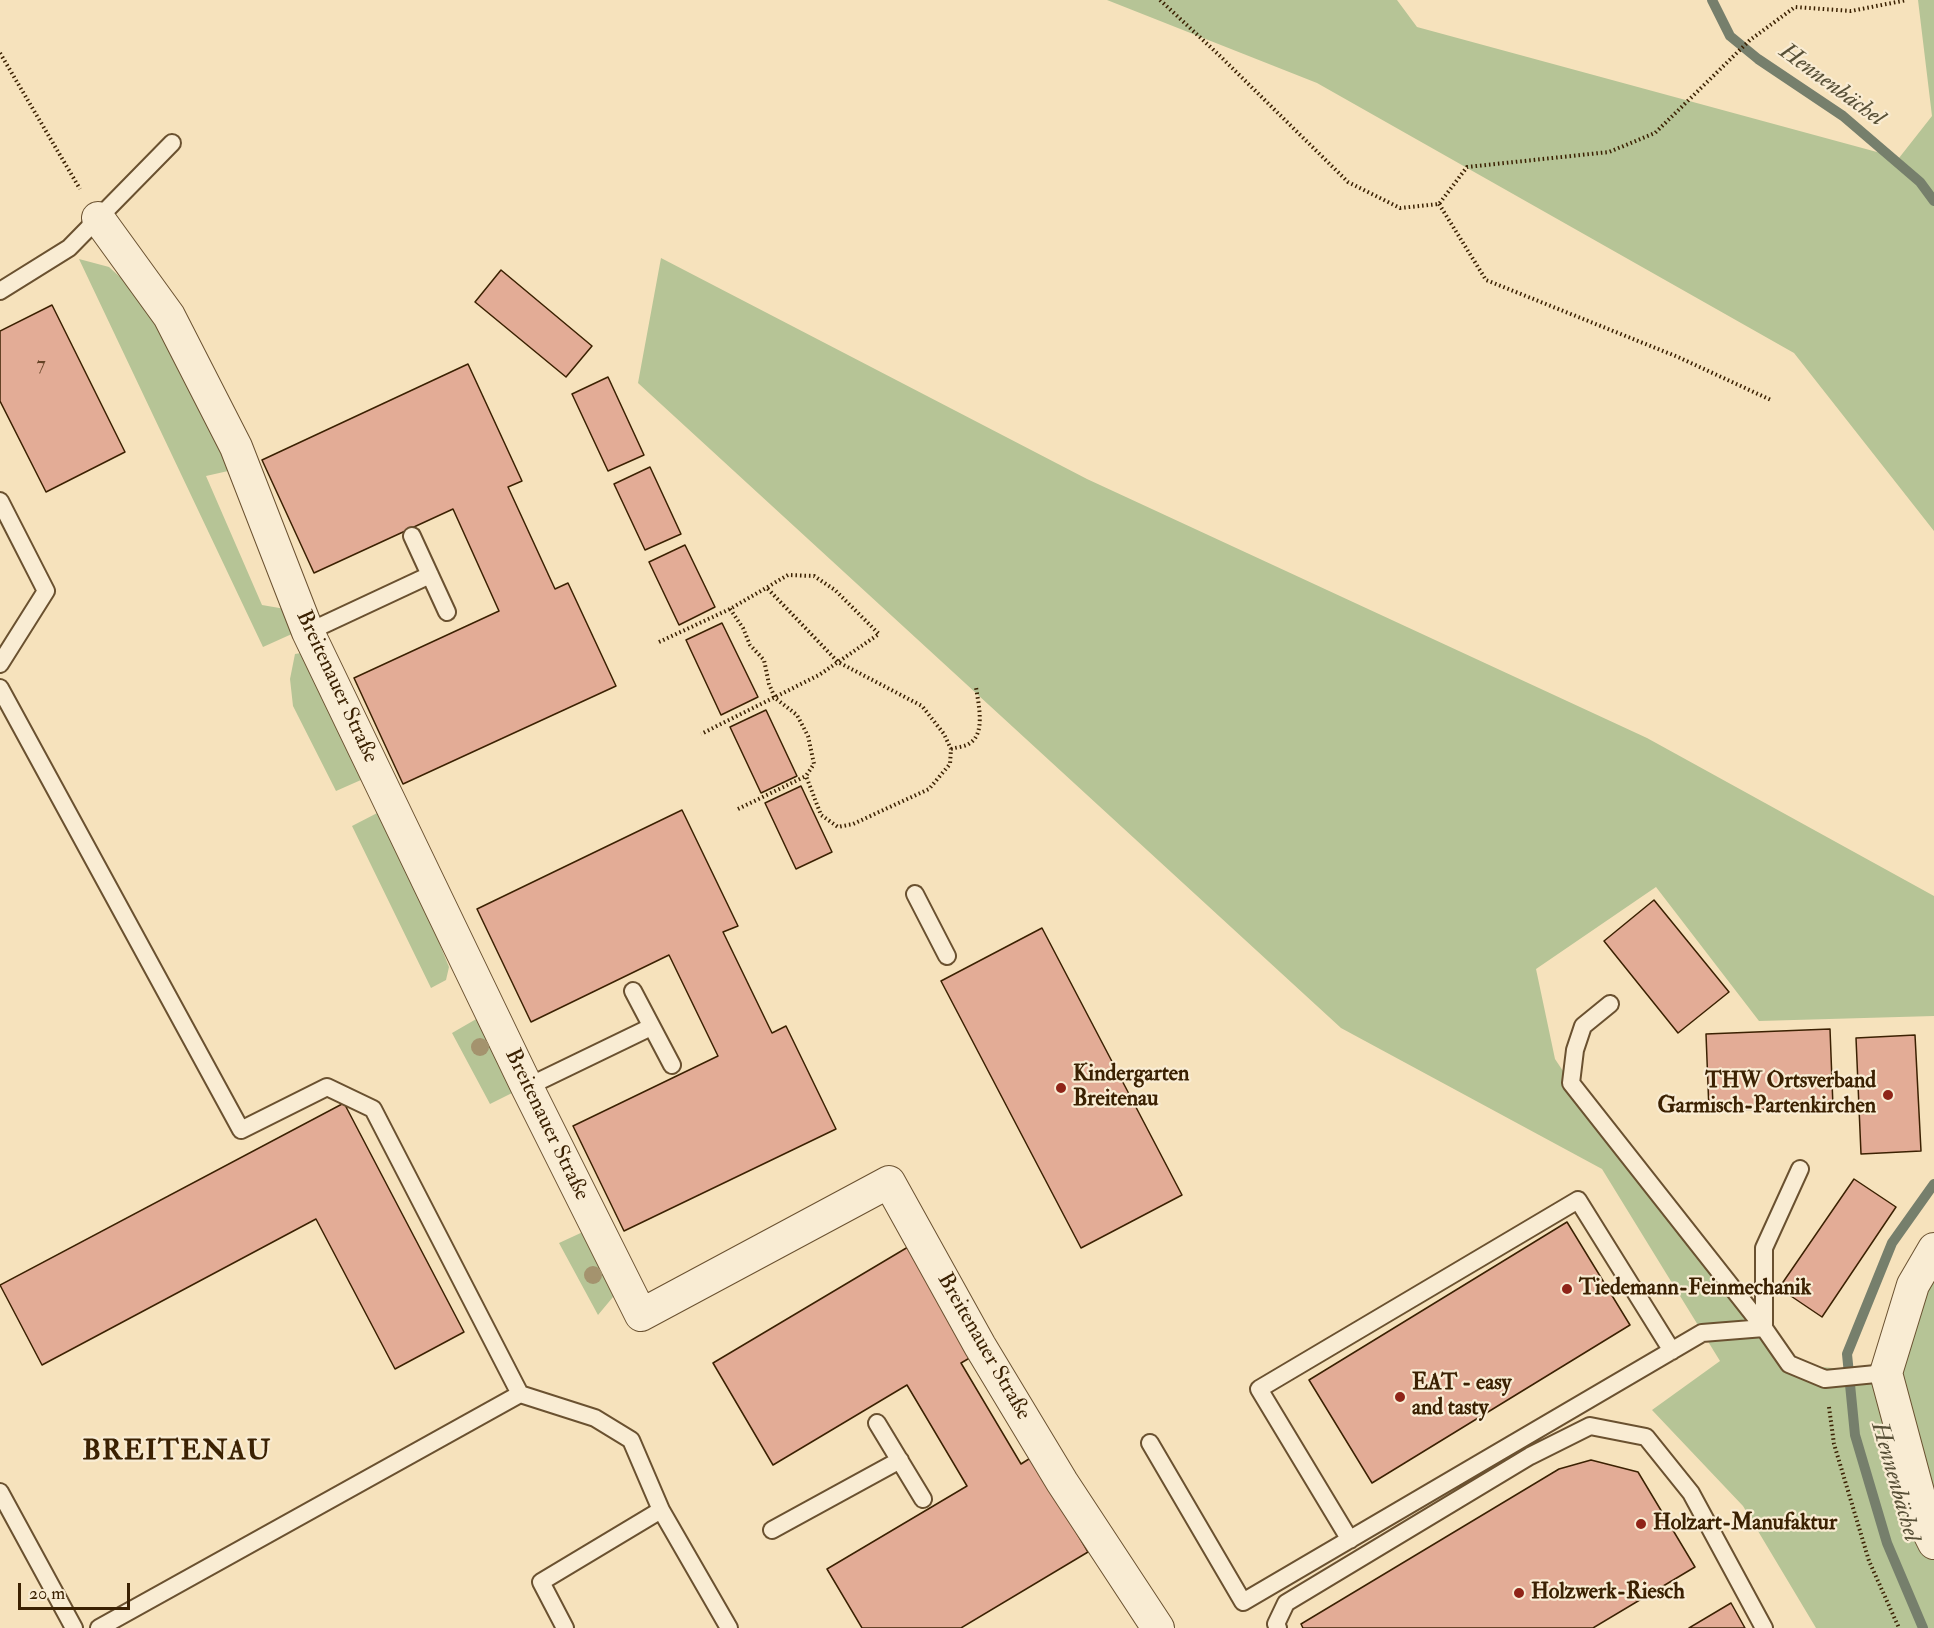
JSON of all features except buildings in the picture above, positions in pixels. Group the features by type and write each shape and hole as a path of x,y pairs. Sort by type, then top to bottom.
{"street":[{"name":"Breitenauer Straße","path":"98,218 169,316 236,447 308,632 527,1087 641,1315 889,1182 980,1346 1038,1443 1158,1628"},
{"path":"1934,1250 1913,1285 1879,1374 1934,1543"}],"lane":[{"path":"0,291 69,248 172,143"},
{"path":"0,501 46,591 0,664"},
{"path":"412,536 447,612"},
{"path":"308,632 430,575"},
{"path":"0,688 241,1130 327,1087 373,1109 520,1394 595,1418 631,1440 661,1510 729,1628"},
{"path":"915,894 947,956"},
{"path":"633,991 672,1065"},
{"path":"1610,1004 1583,1026 1575,1050 1571,1083 1790,1364 1825,1379 1879,1374"},
{"path":"527,1087 651,1027"},
{"path":"1764,1328 1764,1248 1800,1169"},
{"path":"1350,1540 1259,1389 1578,1200 1672,1351"},
{"path":"1150,1443 1243,1602 1702,1333 1764,1328"},
{"path":"99,1628 520,1394"},
{"path":"878,1423 923,1499"},
{"path":"1278,1628 1276,1624 1286,1603 1530,1456 1590,1426 1646,1437 1691,1493 1764,1628"},
{"path":"772,1530 900,1460"},
{"path":"0,1492 74,1628"},
{"path":"565,1628 541,1582 661,1510"}],"path":[{"path":"1160,0 1348,182 1400,208 1439,204 1467,167 1609,152 1655,133 1750,40 1795,7 1851,11 1907,0"},
{"path":"0,53 98,218"},
{"path":"1439,204 1486,280 1678,357 1771,400"},
{"path":"659,642 730,609 788,575 814,576 835,590 879,634 819,675 702,734"},
{"path":"767,588 838,662 922,706 944,734 951,749 950,764 929,789 845,826 838,827 821,815 806,776"},
{"path":"730,609 743,628 750,645 764,660 768,684 775,698 797,715 808,736 814,764 806,776 738,809"},
{"path":"951,749 969,744 977,736 980,719 976,687"},
{"path":"1825,1379 1834,1444 1869,1561 1899,1628"}],"green space":[{"path":"1107,0 1397,0 1417,27 1899,158 1932,116 1918,0 1934,0 1934,531 1794,353 1317,83"},
{"path":"661,258 1087,479 1647,738 1934,896 1934,1016 1759,1021 1656,887 1536,969 1555,1059 1571,1083 1789,1364 1886,1373 1934,1249 1934,1628 1816,1628 1743,1506 1652,1410 1720,1361 1602,1169 1341,1028 638,383"},
{"path":"79,259 109,267 141,296 237,469 206,476 262,605 291,610 294,633 263,647"},
{"path":"314,651 370,776 336,791 293,706 290,679 295,654"},
{"path":"385,809 449,967 446,980 431,988 352,826"},
{"path":"478,1018 516,1091 490,1104 452,1033"},
{"path":"585,1231 618,1291 598,1315 559,1243"}],"waterway":[{"name":"Hennenbächel","path":"1712,0 1730,36 1758,59 1843,116 1920,182 1934,201"},
{"name":"Hennenbächel","path":"1923,1628 1887,1543 1855,1435 1847,1354 1892,1243 1934,1184"}],"place":[{"name":"Kindergarten Breitenau","path":"1061,1088"},
{"name":"THW Ortsverband Garmisch-Partenkirchen","path":"1888,1095"},
{"name":"Tiedemann-Feinmechanik","path":"1567,1289"},
{"name":"EAT - easy and tasty","path":"1400,1397"},
{"name":"Holzart-Manufaktur","path":"1641,1524"},
{"name":"Holzwerk-Riesch","path":"1519,1593"}],"district":[{"name":"BREITENAU","path":"177,1453"}]}
